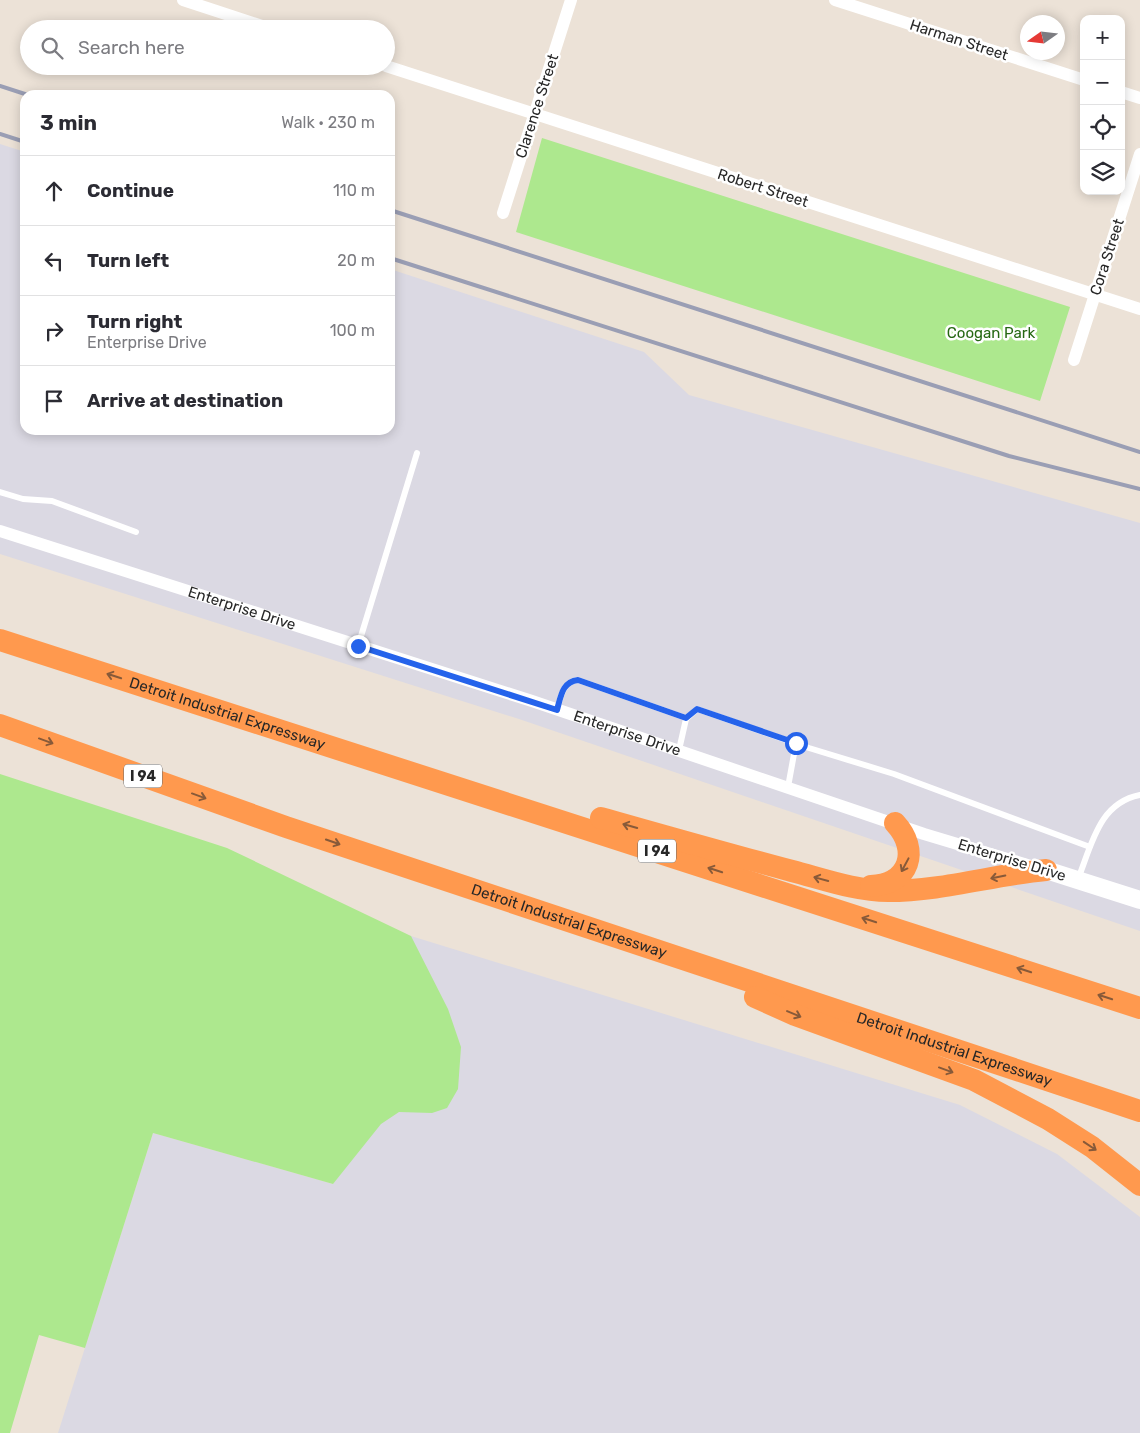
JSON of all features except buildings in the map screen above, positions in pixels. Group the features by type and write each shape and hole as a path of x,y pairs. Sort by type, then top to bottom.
{"highway":[{"name":"Detroit Industrial Expressway","path":"0,640 1140,1008"},
{"path":"244,718 854,887 887,892 921,890 965,884 1021,872 1046,870"},
{"name":"Detroit Industrial Expressway","path":"0,725 286,827 654,951 1140,1111"},
{"path":"854,887 887,883 899,876 906,867 910,846 904,833 895,823"},
{"path":"654,951 795,1015 974,1080 1048,1119 1092,1147 1140,1185"}],"main road":[{"name":"Enterprise Drive","path":"1046,870 1140,900"}],"street":[{"path":"182,0 243,20"},
{"name":"Clarence Street","path":"503,213 571,0"},
{"name":"Harman Street","path":"835,0 1080,79"},
{"name":"Robert Street","path":"395,69 1140,309"},
{"path":"1125,93 1140,98"},
{"name":"Cora Street","path":"1074,360 1140,154"},
{"name":"Enterprise Drive","path":"0,531 557,710 895,823 1046,870"}],"lane":[{"path":"358,646 417,452"},
{"path":"0,492 23,499 52,501 136,532"},
{"path":"557,710 564,686 571,681 578,680 686,718"},
{"path":"679,750 686,718 697,709 894,774 1090,847"},
{"path":"788,787 796,743"},
{"path":"1078,880 1096,832 1111,808 1125,798 1140,795"}],"shaded area":[{"path":"0,144 20,150 20,435 395,435 395,271 644,352 689,395 1140,523 1140,931 519,719 0,554"},
{"path":"411,936 960,1105 1057,1154 1140,1217 1140,1433 58,1433 153,1133 333,1184"}],"green space":[{"name":"Coogan Park","path":"542,138 1070,307 1040,401 516,232"},
{"path":"0,774 227,848 411,936 448,1009 461,1047 458,1089 447,1108 432,1113 399,1112 381,1124 333,1184 153,1133 85,1348 39,1335 10,1433 0,1433"}],"railway":[{"path":"0,86 20,92"},
{"path":"0,134 20,140"},
{"path":"395,212 1140,452"},
{"path":"395,260 1009,456 1140,489"}],"route":[{"path":"358,646 557,710 564,686 571,681 578,680 686,718 697,709 796,743"}]}
